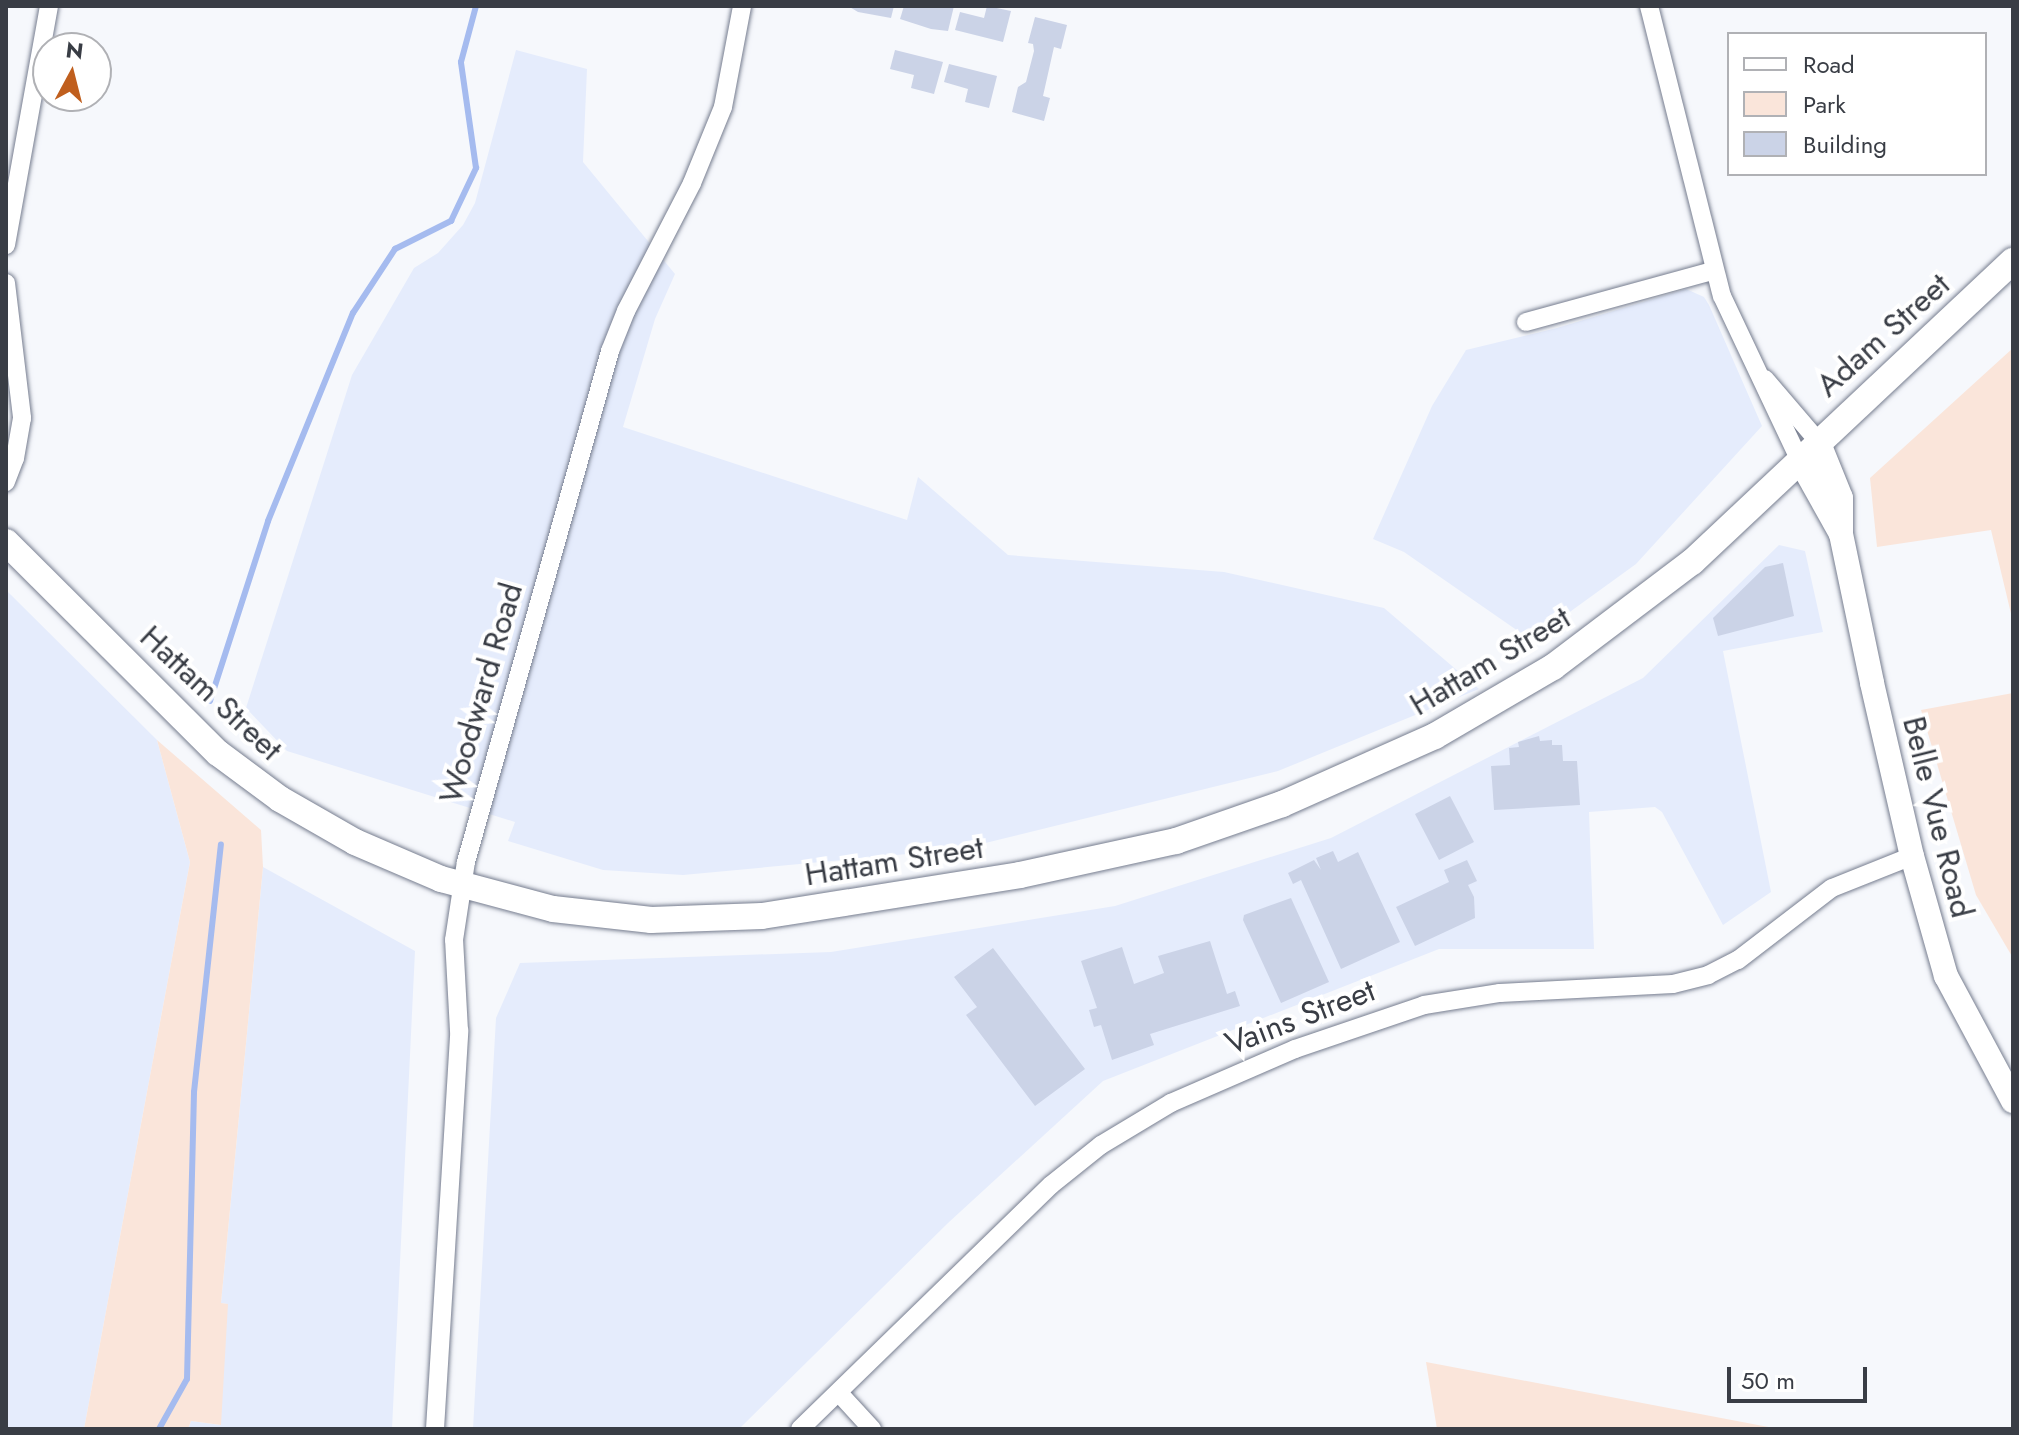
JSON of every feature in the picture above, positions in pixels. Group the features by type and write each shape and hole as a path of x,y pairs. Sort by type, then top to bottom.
{"main road":[{"name":"Adam Street","path":"1808,450 2013,261"},
{"name":"Hattam Street","path":"6,542 218,753 248,778 355,842 461,886 518,902 598,916 651,920 762,916 1110,857 1212,829 1384,761 1468,718 1541,675 1692,562 1808,450"}],"street":[{"path":"6,245 49,6"},
{"name":"Woodward Road","path":"435,1429 455,1129 459,1016 454,940 461,886 474,827 610,351 626,311 692,183 723,107 742,6"},
{"name":"Belle Vue Road","path":"1649,6 1713,271 1731,320 1760,374 1841,498 1841,534 1912,856 1946,976 2013,1101"},
{"path":"1526,322 1713,271"},
{"path":"6,283 22,418 15,458 6,482"},
{"name":"Belle Vue Road","path":"1760,374 1808,450"},
{"name":"Vains Street","path":"800,1429 1051,1185 1101,1145 1171,1103 1295,1049 1424,1005 1500,993 1658,985 1701,978 1738,960 1832,888 1912,856"},
{"path":"839,1393 872,1429"}],"shaded area":[{"path":"516,50 587,69 583,162 675,274 655,319 623,427 907,520 918,477 1008,555 1224,572 1384,608 1479,689 1278,771 961,849 683,875 603,870 508,841 515,822 287,751 246,708 352,375 414,268 438,253 463,225 475,203"},
{"path":"1686,289 1704,297 1709,305 1762,426 1636,564 1531,640 1404,552 1373,539 1432,406 1466,350 1557,328"},
{"path":"1779,545 1805,551 1823,632 1723,651 1771,892 1723,925 1662,812 1655,807 1589,812 1594,949 1439,949 1103,1081 948,1223 739,1429 473,1429 496,1018 520,963 831,952 1115,906 1331,838 1643,678"},
{"path":"6,590 157,740 190,862 84,1429 6,1429"},
{"path":"263,867 415,951 392,1429 188,1429 191,1421 220,1425 227,1304 221,1303"}],"green space":[{"path":"2013,348 2013,622 1991,530 1877,547 1870,478"},
{"path":"2013,693 2013,958 1976,895 1921,710"},
{"path":"157,740 261,830 263,867 221,1303 228,1304 221,1425 191,1421 188,1429 84,1429 190,862"},
{"path":"1426,1362 1779,1429 1437,1429"}],"building":[{"path":"848,6 894,6 891,18 858,12"},
{"path":"904,6 954,6 948,31 900,19"},
{"path":"987,6 1011,11 1003,42 955,30 960,12 984,18"},
{"path":"1035,17 1067,25 1061,49 1054,47 1043,96 1050,98 1044,121 1012,112 1018,87 1026,82 1034,51 1033,44 1028,43"},
{"path":"895,50 943,62 934,94 911,88 914,75 890,69"},
{"path":"949,64 997,76 989,108 965,102 968,89 944,82"},
{"path":"1783,563 1794,616 1718,636 1713,618 1765,567"},
{"path":"1539,736 1540,741 1552,740 1552,745 1562,745 1563,761 1577,761 1580,805 1494,810 1491,766 1510,765 1509,748 1519,747 1518,742"},
{"path":"1450,796 1474,842 1439,860 1415,814"},
{"path":"1333,851 1338,862 1358,852 1400,942 1341,969 1301,880 1293,884 1288,873 1314,860 1321,870 1316,858"},
{"path":"1467,860 1477,881 1468,885 1474,897 1475,918 1415,946 1396,907 1449,882 1444,870"},
{"path":"1291,898 1329,982 1281,1003 1243,920 1244,915"},
{"path":"1210,941 1227,994 1235,991 1240,1006 1150,1034 1154,1045 1112,1060 1101,1025 1094,1027 1089,1010 1097,1008 1081,961 1122,947 1134,984 1164,973 1158,956"},
{"path":"993,948 1085,1069 1035,1106 966,1015 977,1007 954,977"}],"waterway":[{"path":"210,701 268,521 353,313 395,249 451,221 476,168 461,62 476,6"},
{"path":"159,1429 187,1379 194,1092 221,844"}]}
